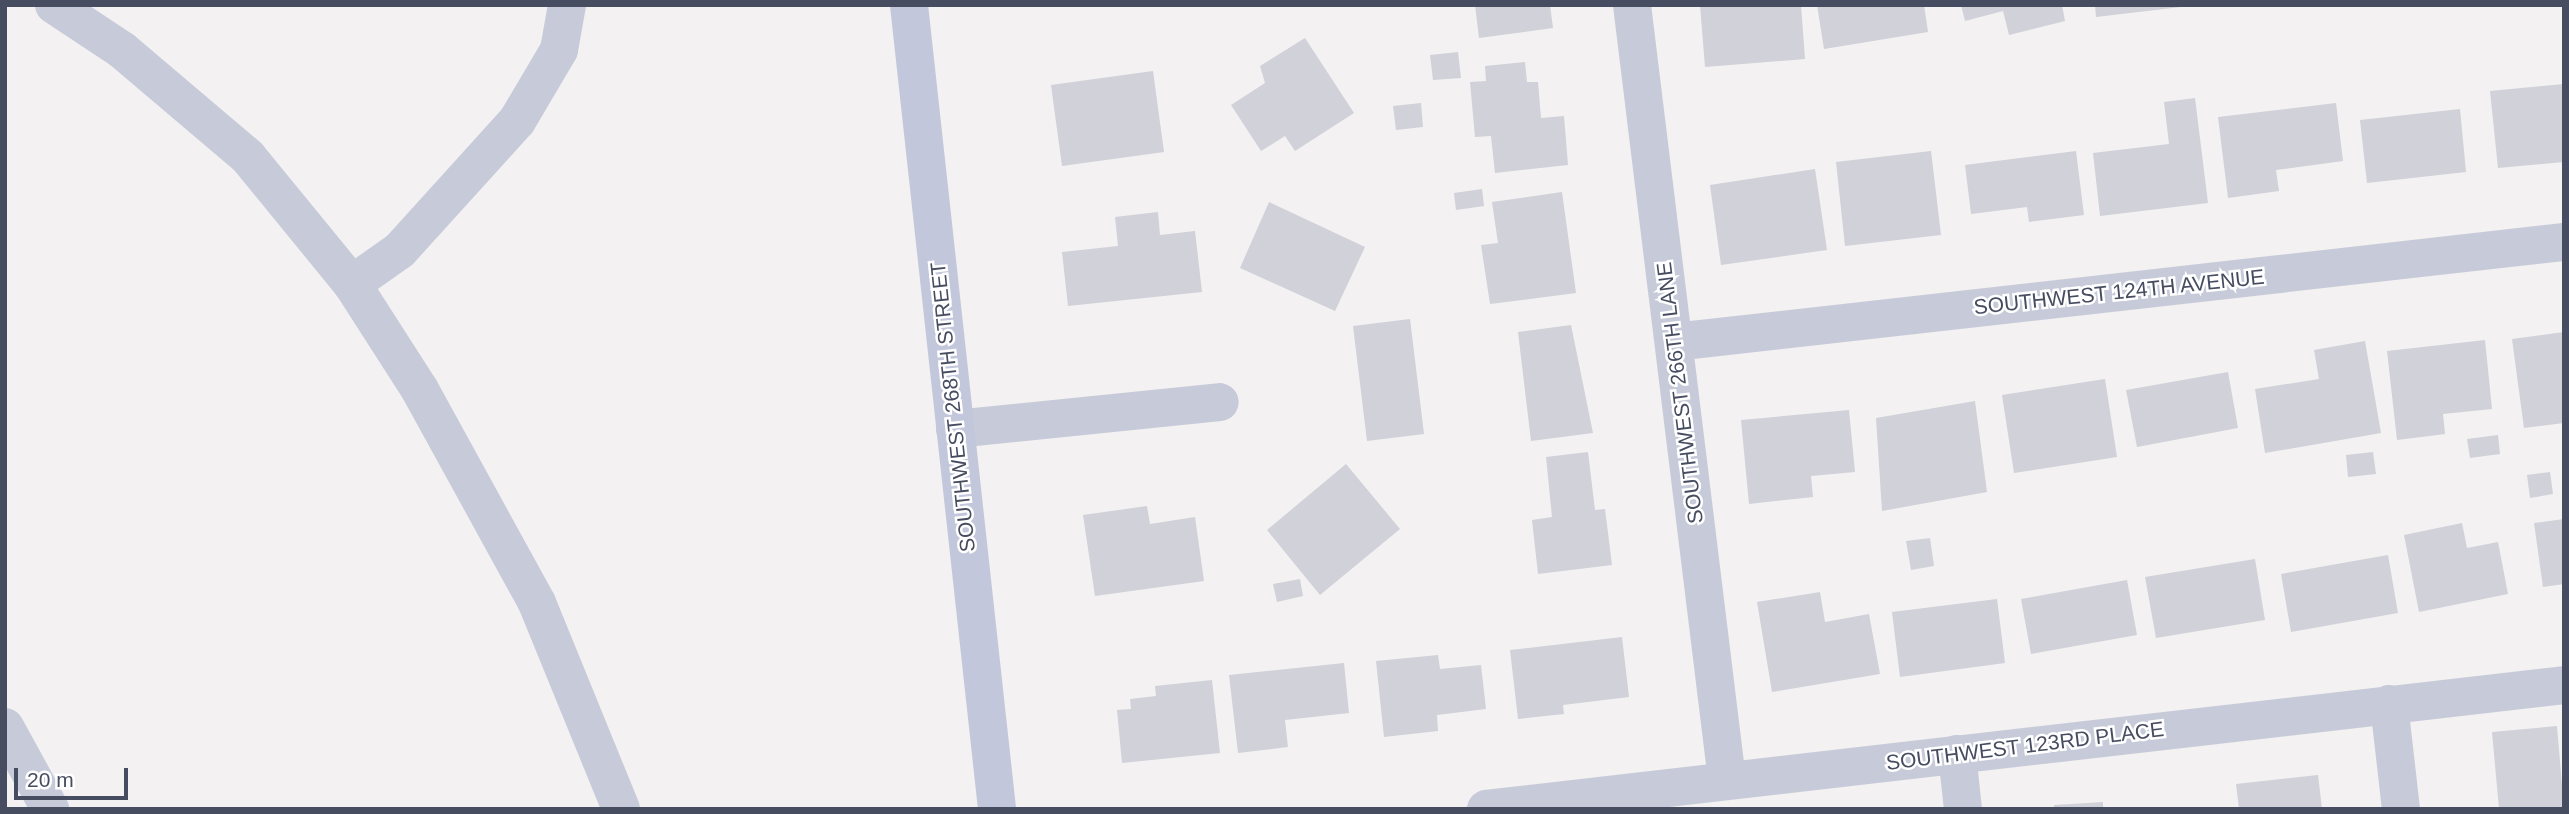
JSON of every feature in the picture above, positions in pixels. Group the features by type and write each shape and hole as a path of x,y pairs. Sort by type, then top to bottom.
{"main road":[{"name":"SOUTHWEST 268TH STREET","path":"909,5 997,809"}],"street":[{"path":"54,5 122,50 248,157 352,284 420,390 537,603 621,809"},
{"path":"352,284 409,242 517,121 559,50 567,5"},
{"name":"SOUTHWEST 266TH LANE","path":"1632,5 1727,780"},
{"name":"SOUTHWEST 124TH AVENUE","path":"1674,342 2564,242"},
{"path":"955,429 1220,402"},
{"name":"SOUTHWEST 123RD PLACE","path":"1494,808 2564,685"},
{"path":"2389,704 2401,809"},
{"path":"5,727 50,809"},
{"path":"1957,754 1963,809"}],"building":[{"path":"1475,5 1550,5 1553,28 1479,38"},
{"path":"1700,5 1801,5 1805,59 1705,67"},
{"path":"1817,5 1924,5 1928,32 1824,49"},
{"path":"1961,5 2062,5 2065,21 2009,35 2003,11 1965,21"},
{"path":"2095,5 2181,5 2181,7 2096,17"},
{"path":"1305,38 1354,113 1295,151 1285,136 1261,151 1231,105 1265,83 1260,66"},
{"path":"1458,52 1461,78 1433,80 1430,55"},
{"path":"1525,62 1527,82 1538,82 1541,118 1564,116 1568,165 1495,173 1491,136 1475,137 1470,82 1486,81 1485,66"},
{"path":"1153,71 1164,152 1062,166 1051,85"},
{"path":"2564,84 2564,162 2498,168 2490,91"},
{"path":"2195,98 2208,203 2100,216 2093,153 2169,144 2164,102"},
{"path":"1421,103 1423,127 1396,130 1393,106"},
{"path":"2336,103 2343,161 2276,170 2279,191 2228,198 2218,117"},
{"path":"2460,109 2466,172 2367,183 2360,120"},
{"path":"1931,151 1941,235 1845,246 1836,162"},
{"path":"2076,151 2084,215 2029,222 2027,207 1971,214 1965,165"},
{"path":"1815,169 1827,250 1721,265 1710,185"},
{"path":"1482,189 1484,206 1456,210 1454,193"},
{"path":"1562,192 1576,293 1490,304 1481,245 1498,243 1492,202"},
{"path":"1269,202 1365,247 1335,311 1240,268"},
{"path":"1158,212 1160,235 1195,231 1202,292 1068,306 1062,252 1118,246 1115,217"},
{"path":"1410,319 1424,434 1367,441 1353,326"},
{"path":"1571,325 1593,433 1531,441 1518,332"},
{"path":"2564,332 2564,423 2524,428 2512,339"},
{"path":"2485,340 2492,409 2443,414 2445,434 2397,440 2387,351"},
{"path":"2365,341 2381,433 2265,453 2255,389 2319,379 2314,350"},
{"path":"2228,372 2238,428 2137,447 2126,390"},
{"path":"2105,379 2117,457 2014,473 2002,395"},
{"path":"1975,401 1987,492 1882,511 1876,418"},
{"path":"1849,410 1855,472 1811,476 1813,497 1749,504 1741,420"},
{"path":"2498,435 2500,454 2470,458 2467,439"},
{"path":"1588,452 1595,510 1605,509 1612,565 1538,574 1532,520 1552,517 1546,457"},
{"path":"2373,452 2376,474 2348,477 2346,455"},
{"path":"1346,464 1400,529 1320,595 1267,530"},
{"path":"2550,472 2553,494 2530,498 2527,475"},
{"path":"1147,506 1150,524 1195,517 1204,581 1095,596 1083,515"},
{"path":"2564,519 2564,584 2543,587 2534,523"},
{"path":"2462,523 2467,548 2498,542 2508,594 2419,612 2404,535"},
{"path":"1930,538 1934,566 1911,570 1906,541"},
{"path":"2388,555 2398,613 2291,632 2281,574"},
{"path":"2255,559 2265,620 2156,638 2145,577"},
{"path":"1300,579 1303,596 1277,602 1273,584"},
{"path":"2127,580 2137,635 2031,654 2021,599"},
{"path":"1820,592 1825,622 1869,614 1880,674 1772,692 1757,602"},
{"path":"1997,599 2005,663 1900,677 1892,612"},
{"path":"1622,637 1629,697 1563,705 1564,714 1518,719 1510,650"},
{"path":"1438,655 1440,669 1481,665 1486,709 1437,715 1438,731 1384,737 1376,661"},
{"path":"1344,663 1349,713 1285,720 1288,747 1238,753 1229,675"},
{"path":"1212,680 1220,753 1122,763 1117,710 1131,709 1130,699 1156,696 1155,686"},
{"path":"2557,726 2564,809 2499,809 2492,732"},
{"path":"2318,775 2322,809 2239,809 2236,784"},
{"path":"2103,802 2103,809 2054,809 2054,805"}]}
